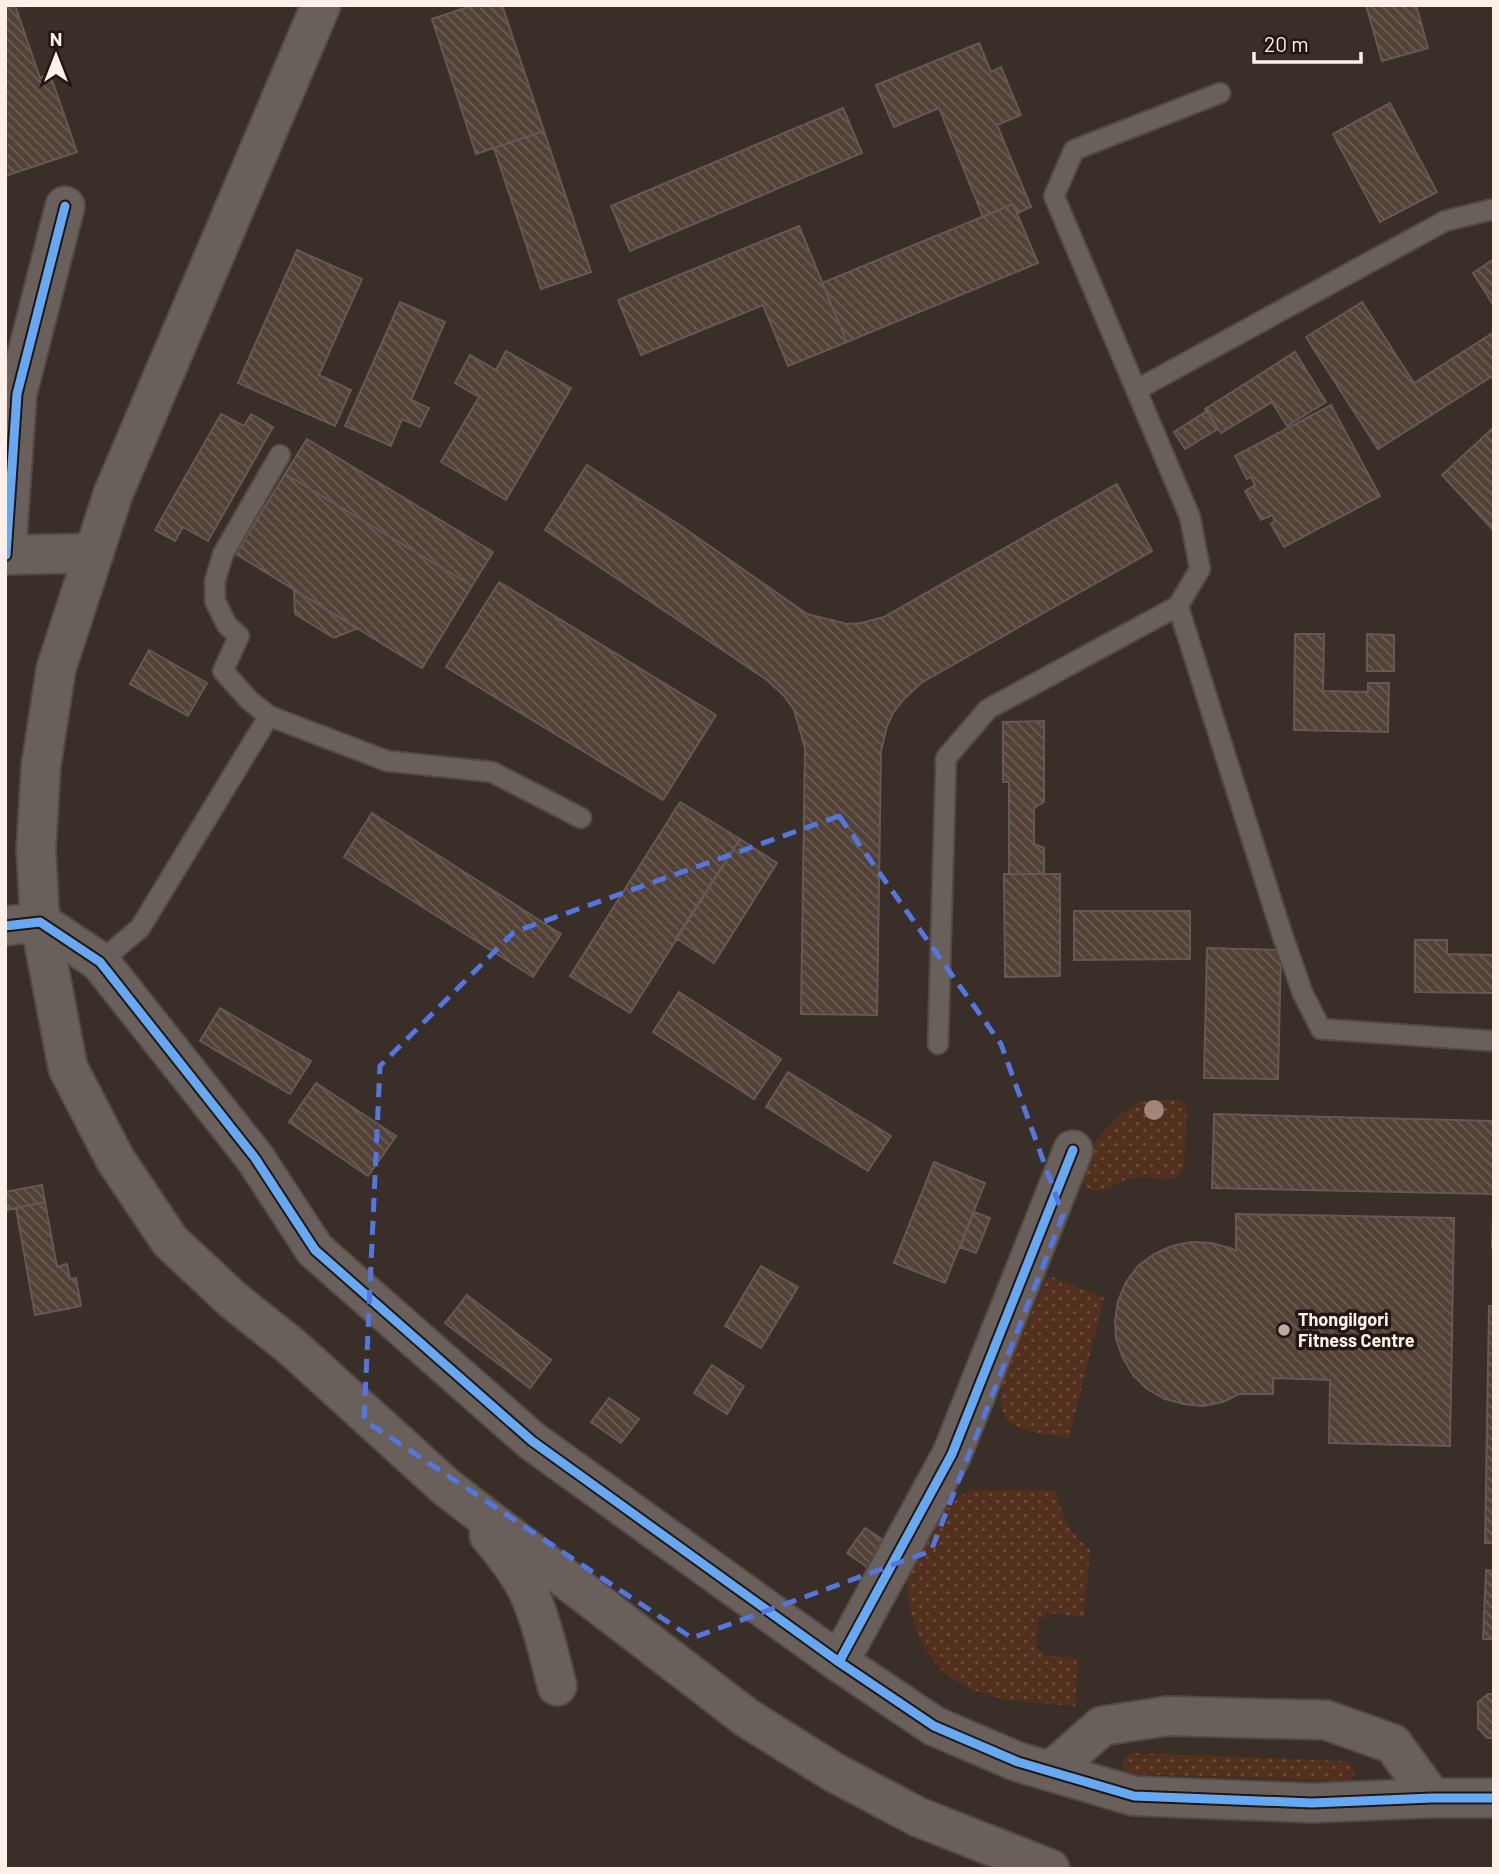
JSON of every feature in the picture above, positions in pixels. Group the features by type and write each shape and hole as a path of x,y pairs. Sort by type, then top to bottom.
{"street":[{"path":"321,5 113,494 56,669 41,766 36,850 23,924 68,1068 115,1159 170,1241 233,1300 292,1347 446,1487 747,1718 835,1773 918,1817 1050,1869"},
{"path":"65,206 17,394 6,555 94,553"},
{"path":"23,924 100,962 255,1158 315,1250 532,1441 839,1662 934,1726 1018,1762 1134,1796 1312,1803 1494,1798"},
{"path":"839,1662 952,1454 1073,1150"},
{"path":"446,1487 499,1546 529,1592 557,1686"},
{"path":"1051,1771 1102,1726 1167,1716 1326,1720 1393,1744 1432,1798"}],"lane":[{"path":"938,1044 946,758 988,709 1178,606 1200,569 1191,517 1054,197 1074,150 1220,93"},
{"path":"1136,390 1445,221 1494,209"},
{"path":"280,455 223,554 215,581 215,600 227,625 239,636 223,671 249,700 269,716 387,761 492,772 581,818"},
{"path":"1178,606 1282,934 1303,994 1321,1029 1494,1041"},
{"path":"100,962 140,928 269,716"}],"highlighted area":[{"path":"839,816 1001,1044 1063,1215 931,1551 692,1638 364,1420 380,1066 514,932"}],"shaded area":[{"path":"1181,1100 1187,1109 1184,1168 1179,1176 1166,1179 1134,1178 1102,1190 1089,1189 1080,1178 1098,1137 1137,1103"},
{"path":"1053,1277 1104,1298 1069,1438 1015,1426 1002,1410 1004,1378 1046,1279"},
{"path":"970,1490 1055,1490 1067,1523 1090,1550 1084,1617 1047,1613 1046,1618 1039,1617 1036,1650 1042,1650 1042,1655 1079,1658 1075,1706 1005,1699 978,1692 942,1670 918,1636 908,1595 909,1563 936,1521 948,1507"},
{"path":"1133,1753 1344,1761 1352,1766 1354,1775 1350,1780 1344,1781 1132,1774 1125,1769 1123,1763 1126,1757"}],"building":[{"path":"5,5 15,5 40,78 50,74 77,152 5,176"},
{"path":"474,5 502,5 544,131 476,154 432,19"},
{"path":"1366,5 1416,5 1428,48 1382,61"},
{"path":"979,43 991,72 1001,67 1021,115 997,125 1031,207 1018,213 1013,204 983,217 939,108 894,127 876,85"},
{"path":"1390,103 1437,192 1380,222 1333,134"},
{"path":"843,108 862,153 630,251 611,206"},
{"path":"544,131 591,272 541,289 494,148"},
{"path":"1013,204 1038,263 847,342 822,283"},
{"path":"799,226 847,342 788,366 763,305 641,355 618,300"},
{"path":"297,250 362,279 319,375 351,390 335,426 238,383"},
{"path":"1494,259 1494,306 1473,273"},
{"path":"400,302 445,322 411,400 429,408 420,427 402,419 391,446 345,426"},
{"path":"1362,302 1414,383 1494,332 1494,375 1378,449 1306,337"},
{"path":"506,351 571,388 506,500 441,462 479,397 455,383 470,355 496,370"},
{"path":"1295,352 1326,402 1287,426 1272,402 1221,433 1205,409"},
{"path":"1331,405 1380,496 1284,547 1271,524 1275,521 1272,515 1261,520 1245,491 1255,485 1251,477 1247,479 1235,456"},
{"path":"1207,411 1218,429 1185,449 1174,432"},
{"path":"221,414 244,426 251,414 273,427 208,541 183,527 175,541 155,530"},
{"path":"1494,427 1494,531 1442,475"},
{"path":"307,439 493,552 472,586 285,474"},
{"path":"587,465 681,526 807,614 847,624 884,617 1117,484 1152,551 921,683 903,700 887,726 881,751 877,1015 801,1014 805,748 794,710 767,680 545,530"},
{"path":"285,474 472,586 422,668 236,554"},
{"path":"499,582 716,715 663,800 446,667"},
{"path":"294,590 358,628 334,638 295,614"},
{"path":"1295,634 1324,634 1323,691 1368,692 1368,683 1389,683 1388,732 1294,730"},
{"path":"1367,634 1394,635 1394,671 1367,671"},
{"path":"149,650 207,683 188,716 130,684"},
{"path":"1044,721 1044,802 1034,808 1034,844 1044,848 1044,874 1009,874 1009,782 1003,782 1003,722"},
{"path":"680,802 740,839 630,1013 570,976"},
{"path":"372,813 561,934 533,977 344,857"},
{"path":"740,839 777,863 714,963 676,938"},
{"path":"1004,874 1060,874 1060,976 1005,977"},
{"path":"1074,911 1190,911 1190,959 1074,960"},
{"path":"1415,940 1447,940 1447,954 1494,955 1494,993 1415,992"},
{"path":"1207,948 1281,950 1278,1079 1204,1078"},
{"path":"679,992 781,1059 754,1099 653,1032"},
{"path":"220,1008 311,1061 290,1094 200,1041"},
{"path":"788,1072 891,1136 868,1171 766,1107"},
{"path":"316,1083 396,1136 368,1176 289,1122"},
{"path":"1214,1114 1494,1121 1493,1194 1212,1188"},
{"path":"934,1162 985,1183 945,1283 894,1263"},
{"path":"1494,1184 1494,1248 1492,1248"},
{"path":"42,1185 45,1202 7,1210 5,1192"},
{"path":"45,1202 57,1267 67,1264 70,1279 76,1278 81,1306 35,1315 16,1208"},
{"path":"974,1212 990,1218 976,1253 960,1247"},
{"name":"Thongilgori Fitness Centre","path":"1236,1214 1454,1218 1450,1446 1329,1443 1330,1380 1273,1378 1273,1394 1239,1394 1223,1402 1203,1406 1165,1399 1147,1389 1133,1375 1116,1339 1118,1301 1126,1282 1138,1266 1154,1254 1172,1246 1191,1242 1211,1243 1236,1251"},
{"path":"761,1266 798,1287 761,1348 725,1326"},
{"path":"467,1295 551,1360 530,1388 445,1323"},
{"path":"1489,1306 1494,1306 1494,1543 1485,1543"},
{"path":"712,1365 744,1386 727,1414 694,1393"},
{"path":"609,1398 639,1419 621,1443 591,1422"},
{"path":"865,1528 888,1543 870,1569 847,1553"},
{"path":"1486,1570 1494,1571 1494,1639 1483,1639"},
{"path":"1488,1694 1494,1694 1494,1738 1487,1738 1478,1728 1478,1702"}],"cycle path":[{"path":"6,555 17,394 65,206"},
{"path":"5,926 40,922 100,962 255,1158 315,1250 532,1441 839,1662 934,1726 1018,1762 1134,1796 1312,1803 1494,1798"},
{"path":"839,1662 952,1454 1073,1150"}],"place":[{"name":"Thongilgori Fitness Centre","path":"1284,1330"}]}
